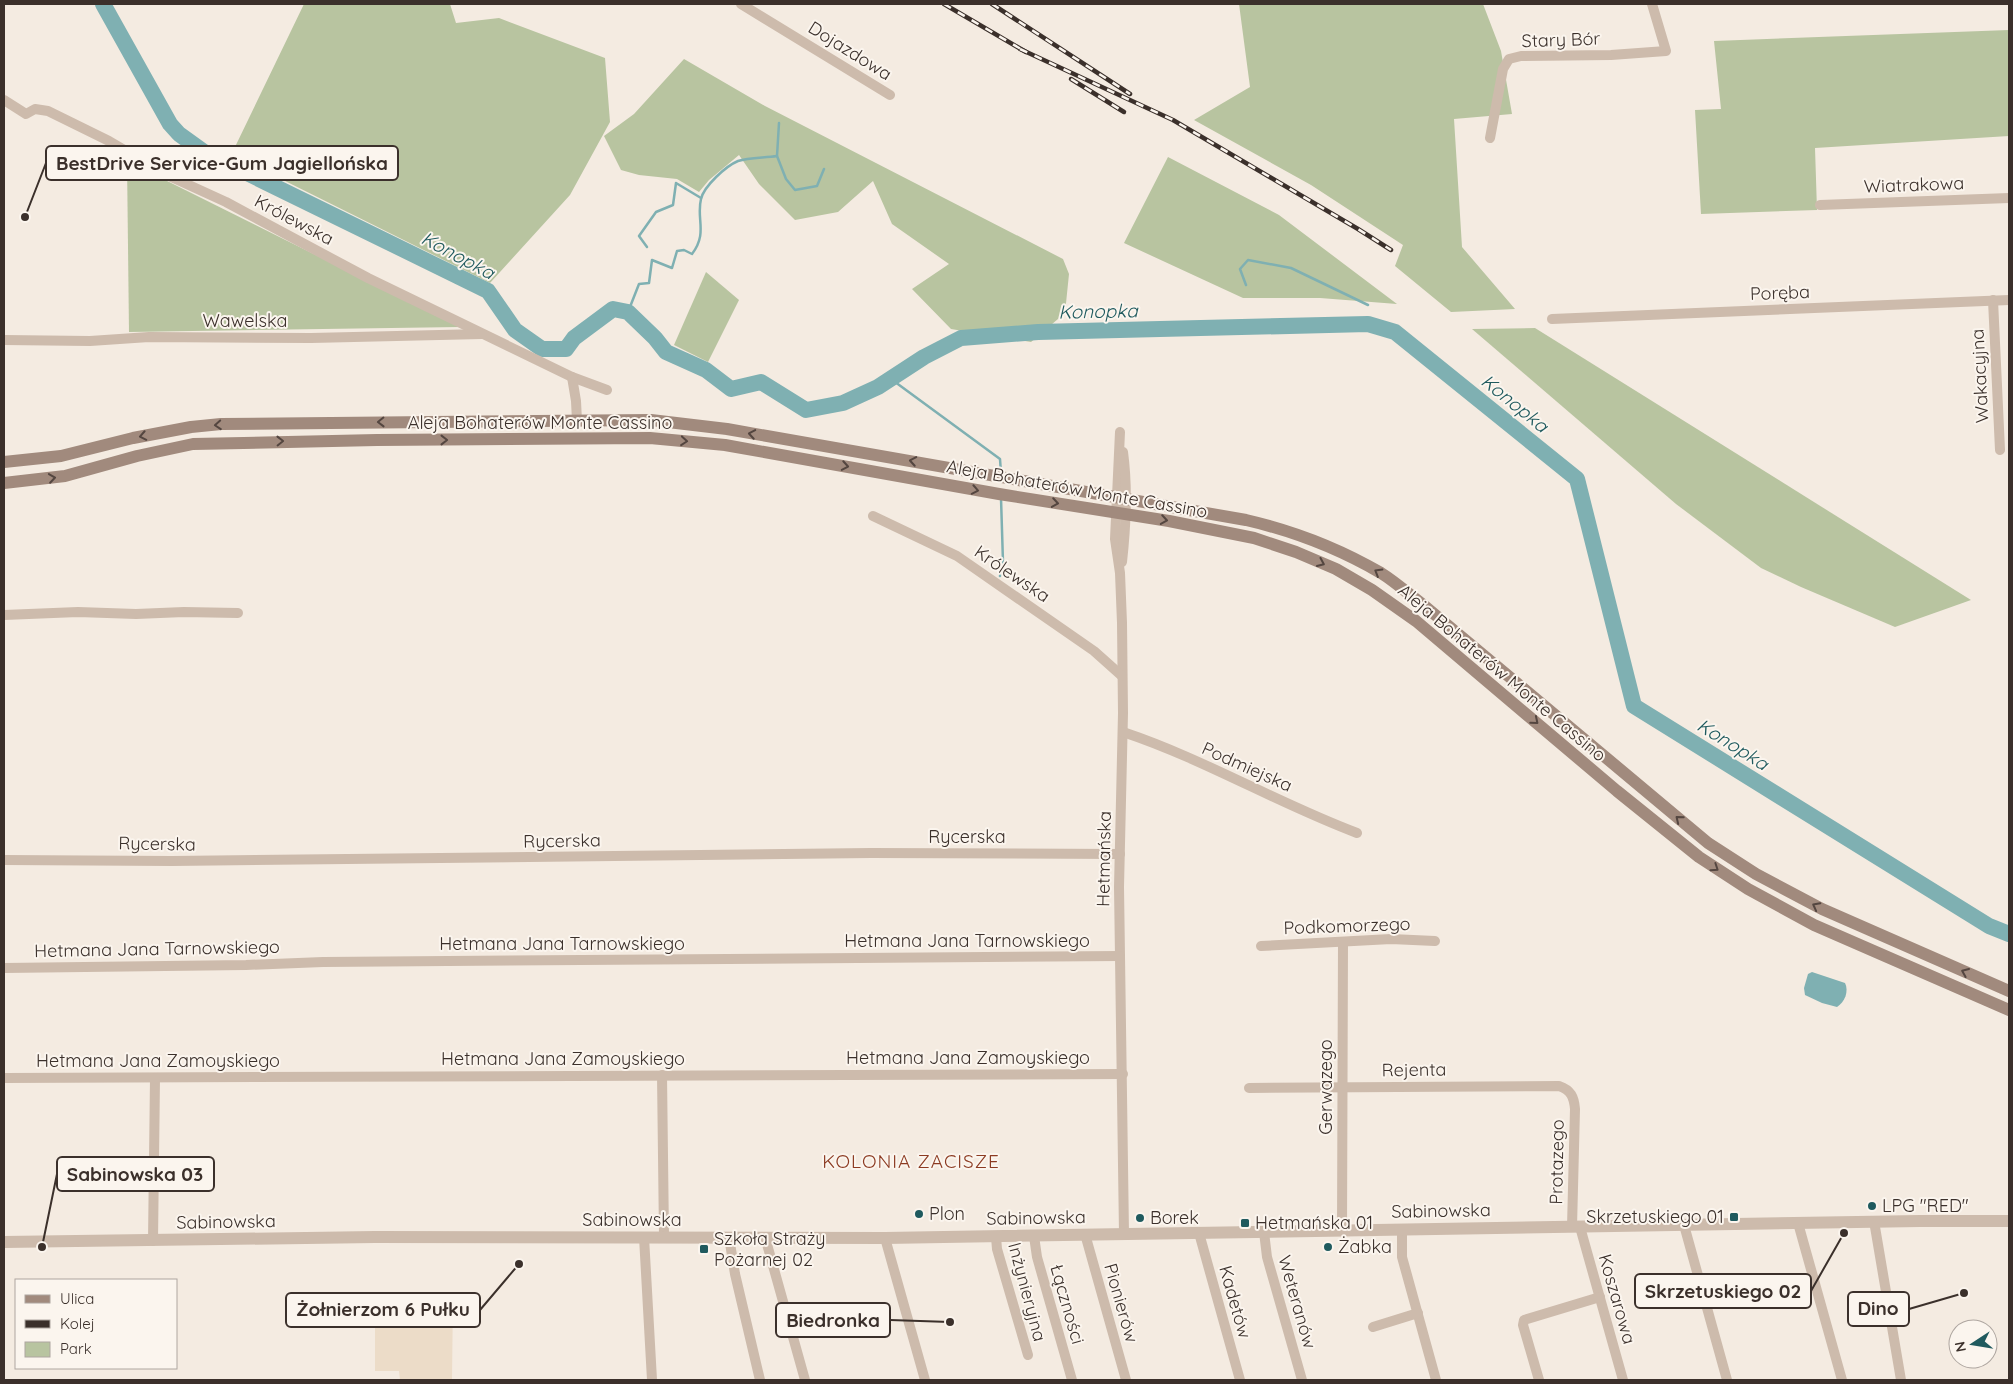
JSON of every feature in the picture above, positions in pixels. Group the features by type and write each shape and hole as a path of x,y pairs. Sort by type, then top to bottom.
{"main road":[{"name":"Aleja Bohaterów Monte Cassino","path":"5,461 61,456 133,438 191,427 221,424 651,420 727,429 1246,520 1280,528 1304,535 1336,549 1382,574 1426,608 1708,843 1756,874 1822,909 2009,991"},
{"name":"Aleja Bohaterów Monte Cassino","path":"6,484 66,476 137,456 194,444 641,438 725,445 1003,495 1121,513 1254,538 1296,552 1336,569 1372,590 1416,621 1632,803 1699,857 1748,889 1814,925 2009,1010"}],"street":[{"name":"Dojazdowa","path":"742,4 890,95"},
{"name":"Stary Bór","path":"1490,138 1503,69 1509,59 1521,56 1611,55 1666,51 1652,4"},
{"name":"Królewska","path":"4,100 26,114 34,109 48,111 108,141 167,175 226,202 368,278 572,378 607,390"},
{"name":"Wiatrakowa","path":"1820,205 2009,198"},
{"name":"Wakacyjna","path":"1993,300 2000,450"},
{"name":"Poręba","path":"1552,319 2009,300"},
{"name":"Wawelska","path":"4,340 90,341 149,337 311,338 485,334"},
{"path":"572,378 577,421"},
{"name":"Hetmańska","path":"1121,498 1126,474 1120,432 1121,513 1115,539 1120,573 1123,732 1120,956 1124,1234"},
{"name":"Królewska","path":"873,516 957,556 1094,650 1122,676"},
{"path":"4,615 78,612 136,614 184,612 238,613"},
{"name":"Podmiejska","path":"1123,732 1223,772 1333,824 1357,833"},
{"name":"Rycerska","path":"4,860 172,861 871,853 1120,854"},
{"name":"Podkomorzego","path":"1261,946 1391,939 1435,941"},
{"name":"Gerwazego","path":"1342,1231 1343,942"},
{"name":"Hetmana Jana Tarnowskiego","path":"4,968 246,965 324,962 1120,956"},
{"name":"Hetmana Jana Zamoyskiego","path":"4,1078 1122,1074"},
{"path":"662,1075 664,1237"},
{"path":"153,1241 155,1078"},
{"name":"Rejenta","path":"1249,1088 1559,1086 1570,1091 1574,1098"},
{"name":"Protazego","path":"1574,1098 1576,1227"},
{"path":"1874,1221 1900,1380"},
{"name":"Sabinowska","path":"4,1242 375,1237 885,1238 1874,1221 2009,1221"},
{"path":"1798,1223 1842,1380"},
{"path":"1684,1225 1727,1380"},
{"name":"Koszarowa","path":"1576,1227 1600,1297 1623,1380"},
{"path":"1402,1230 1402,1256 1436,1380"},
{"name":"Weteranów","path":"1264,1232 1267,1257 1302,1380"},
{"name":"Kadetów","path":"1199,1233 1240,1380"},
{"name":"Pionierów","path":"1085,1234 1126,1380"},
{"name":"Inżynieryjna","path":"996,1236 997,1249 1028,1355"},
{"name":"Łączności","path":"1034,1236 1037,1257 1072,1380"},
{"path":"644,1237 652,1380"},
{"path":"729,1237 735,1274 760,1380"},
{"path":"765,1237 805,1380"},
{"path":"885,1238 926,1380"},
{"path":"1539,1380 1523,1324 1524,1320 1600,1297"},
{"path":"1372,1327 1418,1313"}],"green space":[{"path":"304,4 450,4 456,23 499,18 605,58 610,122 570,195 490,283 241,159 234,149"},
{"path":"1239,4 1483,4 1501,51 1512,114 1454,119 1462,247 1515,309 1451,312 1395,266 1403,245 1311,185 1194,120 1250,87"},
{"path":"2009,30 2009,136 1815,148 1817,210 1701,214 1695,110 1721,109 1714,41"},
{"path":"684,59 765,106 1063,259 1069,274 1065,313 1031,342 951,329 912,289 949,264 892,224 873,181 838,212 795,220 759,184 739,155 709,180 699,192 677,179 639,175 621,170 604,136 634,114"},
{"path":"1168,157 1279,215 1397,304 1320,298 1243,298 1124,243"},
{"path":"127,161 460,327 129,332"},
{"path":"706,272 739,300 708,362 674,345"},
{"path":"1535,328 1971,600 1895,627 1761,568 1676,504 1472,329"}],"shaded area":[{"path":"375,1295 453,1295 452,1380 400,1380 399,1371 375,1371"}],"water":[{"path":"1812,972 1845,983 1846,993 1840,1005 1837,1007 1822,1003 1805,995 1804,988 1808,974"}],"waterway":[{"name":"Konopka","path":"103,4 170,124 179,134 204,152 488,291 515,330 542,349 566,349 574,338 613,309 628,312 655,338 666,352 706,370 731,389 761,382 806,410 843,403 878,387 924,357 961,338 1038,332 1368,324 1395,332 1577,479 1634,706 1989,926 2009,934"},
{"path":"777,156 779,123"},
{"path":"628,312 639,284 649,283 652,260 672,268 677,251 684,250 692,254 701,233 700,206 703,194 716,177 728,167 742,160 777,156 786,179 795,190 817,186 824,169"},
{"path":"647,247 639,236 656,212 673,205 676,183 701,198"},
{"path":"1246,285 1240,269 1248,260 1291,268 1368,305"},
{"path":"891,379 1000,459 1001,473"},
{"path":"1000,576 1003,562 1001,498"}],"railway":[{"path":"944,4 1026,52"},
{"path":"992,4 1130,94"},
{"path":"1020,49 1173,120 1391,250"},
{"path":"1071,79 1124,112"}],"place":[{"name":"BestDrive Service-Gum Jagiellońska","path":"25,217"},
{"name":"LPG \"RED\"","path":"1872,1206"},
{"name":"Plon","path":"919,1214"},
{"name":"Skrzetuskiego 01","path":"1734,1217"},
{"name":"Borek","path":"1140,1218"},
{"name":"Hetmańska 01","path":"1245,1223"},
{"name":"Skrzetuskiego 02","path":"1844,1233"},
{"name":"Sabinowska 03","path":"42,1247"},
{"name":"Żabka","path":"1328,1247"},
{"name":"Szkoła Straży Pożarnej 02","path":"704,1249"},
{"name":"Żołnierzom 6 Pułku","path":"519,1264"},
{"name":"Dino","path":"1964,1293"},
{"name":"Biedronka","path":"950,1322"}],"district":[{"name":"KOLONIA ZACISZE","path":"911,1161"}]}
